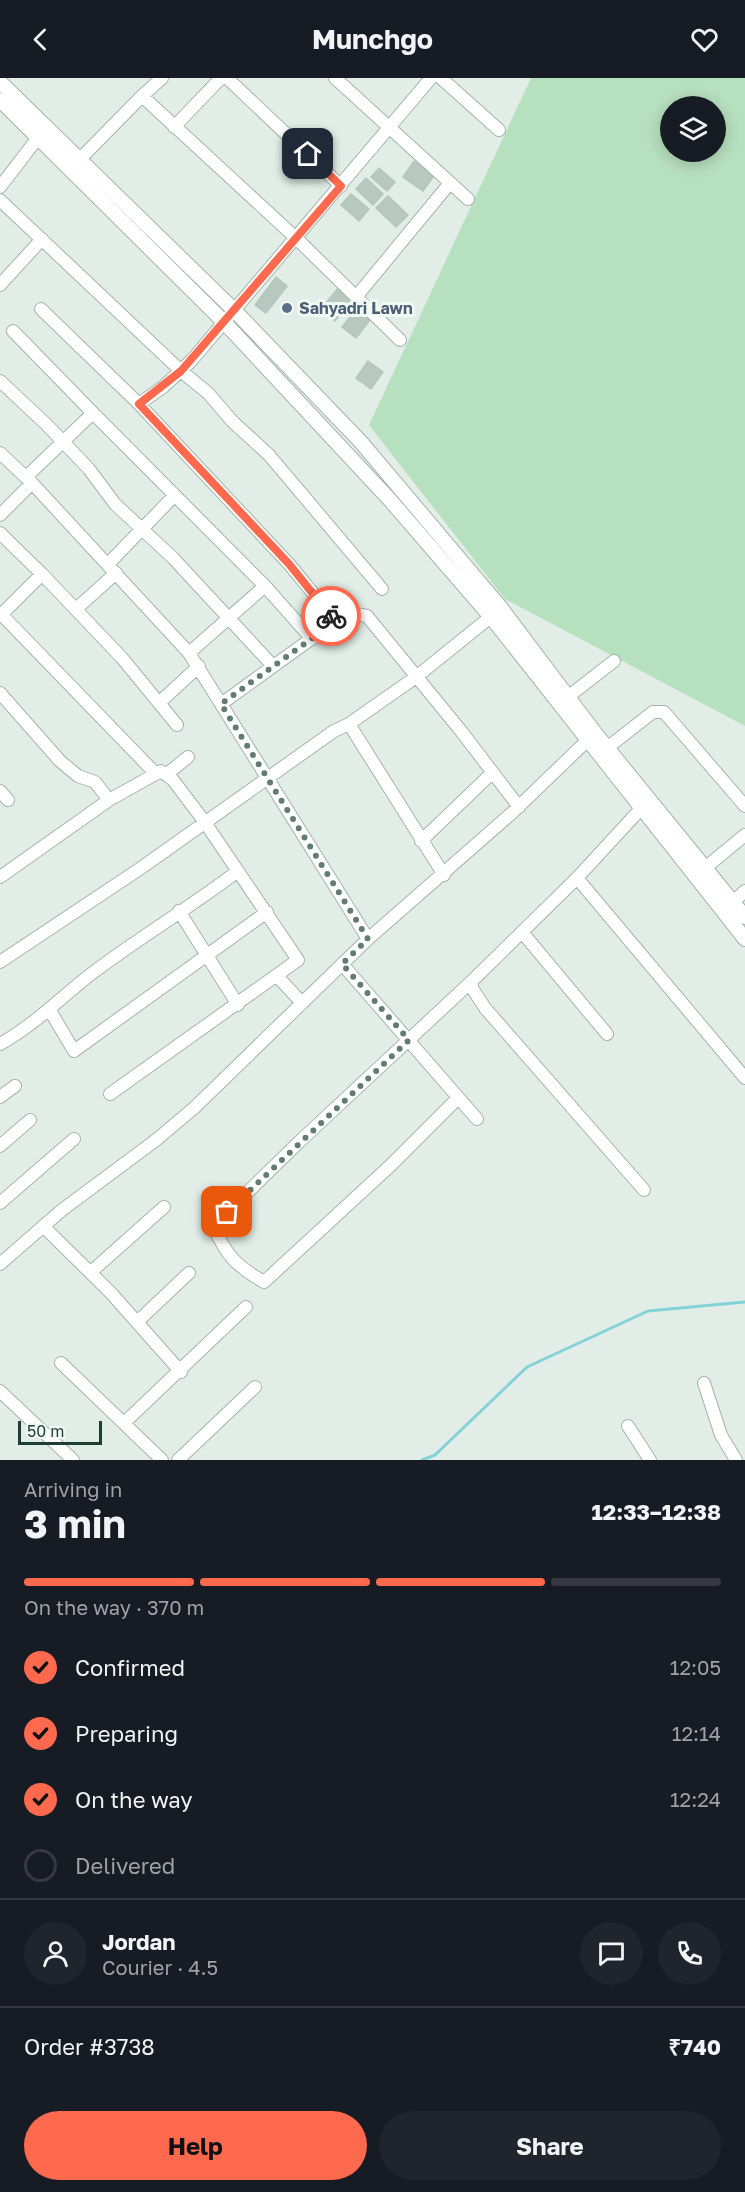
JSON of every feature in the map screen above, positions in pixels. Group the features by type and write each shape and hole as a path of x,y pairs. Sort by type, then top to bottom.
{"street":[{"path":"80,159 162,78"},
{"path":"174,128 220,78"},
{"path":"227,78 341,186"},
{"path":"335,78 468,199"},
{"path":"139,404 181,371 297,239 431,78"},
{"path":"441,78 499,130"},
{"path":"0,82 234,310 360,441 592,736 745,939"},
{"path":"142,96 174,128 297,239 400,340"},
{"path":"0,100 37,139 106,202 224,322 496,613 569,696 592,736 607,748 645,805 705,868 745,917"},
{"path":"0,187 37,139"},
{"path":"356,297 450,183"},
{"path":"0,200 181,371 208,393 232,421 269,456 382,589"},
{"path":"0,285 42,239"},
{"path":"41,309 139,404 289,564 336,621"},
{"path":"13,331 265,586 312,639"},
{"path":"0,381 89,469 115,504 229,618 273,666"},
{"path":"0,515 63,442 93,412"},
{"path":"0,453 29,480 112,568 199,666 267,780 368,939"},
{"path":"76,609 112,568 141,528 174,496"},
{"path":"0,533 76,609 160,702 177,725"},
{"path":"42,574 0,615 161,773 204,821 298,960 278,977 173,1051 145,1067 110,1095"},
{"path":"189,653 265,586"},
{"path":"221,704 336,621 350,613 367,616 461,731 519,807"},
{"path":"0,962 141,868 204,821 416,677 496,613"},
{"path":"569,696 614,661"},
{"path":"160,702 199,666"},
{"path":"0,693 60,761 78,776 95,782 110,800"},
{"path":"607,748 653,712 664,712 745,806"},
{"path":"349,724 444,875"},
{"path":"0,1264 43,1226 194,1108 368,939 444,875 592,736"},
{"path":"0,877 110,800 188,757"},
{"path":"421,841 492,773"},
{"path":"458,1098 391,1165 264,1282 239,1268 227,1254 213,1226 472,981 577,878 645,805"},
{"path":"705,868 745,835"},
{"path":"0,1044 49,1009 93,972 238,871"},
{"path":"577,878 745,1078"},
{"path":"733,902 745,891"},
{"path":"179,911 205,957 238,1005"},
{"path":"49,1009 74,1051 267,912"},
{"path":"522,932 608,1034"},
{"path":"342,964 477,1119"},
{"path":"278,977 302,1003"},
{"path":"472,981 472,988 485,1008 644,1190"},
{"path":"0,1097 15,1086"},
{"path":"0,1146 30,1120"},
{"path":"0,1203 74,1139"},
{"path":"91,1272 164,1207"},
{"path":"43,1226 91,1272 181,1371"},
{"path":"137,1322 189,1273"},
{"path":"124,1423 246,1307"},
{"path":"61,1362 162,1460"},
{"path":"705,1383 721,1435 736,1460"},
{"path":"178,1460 255,1387"},
{"path":"0,1391 73,1460"},
{"path":"627,1426 651,1460"}],"green space":[{"path":"531,78 745,78 745,726 505,599 369,425"}],"building":[{"path":"414,161 434,176 423,191 403,177"},
{"path":"379,168 395,182 387,191 371,177"},
{"path":"366,178 383,194 373,205 356,189"},
{"path":"351,194 369,209 359,221 341,205"},
{"path":"388,196 408,215 396,227 376,208"},
{"path":"276,277 287,286 266,313 255,305"},
{"path":"339,287 353,299 335,321 321,309"},
{"path":"356,309 370,320 356,338 342,327"},
{"path":"368,361 383,372 371,389 356,378"}],"waterway":[{"path":"422,1460 435,1455 527,1367 648,1311 745,1302"}],"way so far":[{"path":"227,1212 409,1040 342,964 368,939 221,704 336,621 331,616"}],"place":[{"name":"Sahyadri Lawn","path":"287,308"}],"route":[{"path":"308,154 341,186 181,371 139,404 289,564 331,616"}]}
